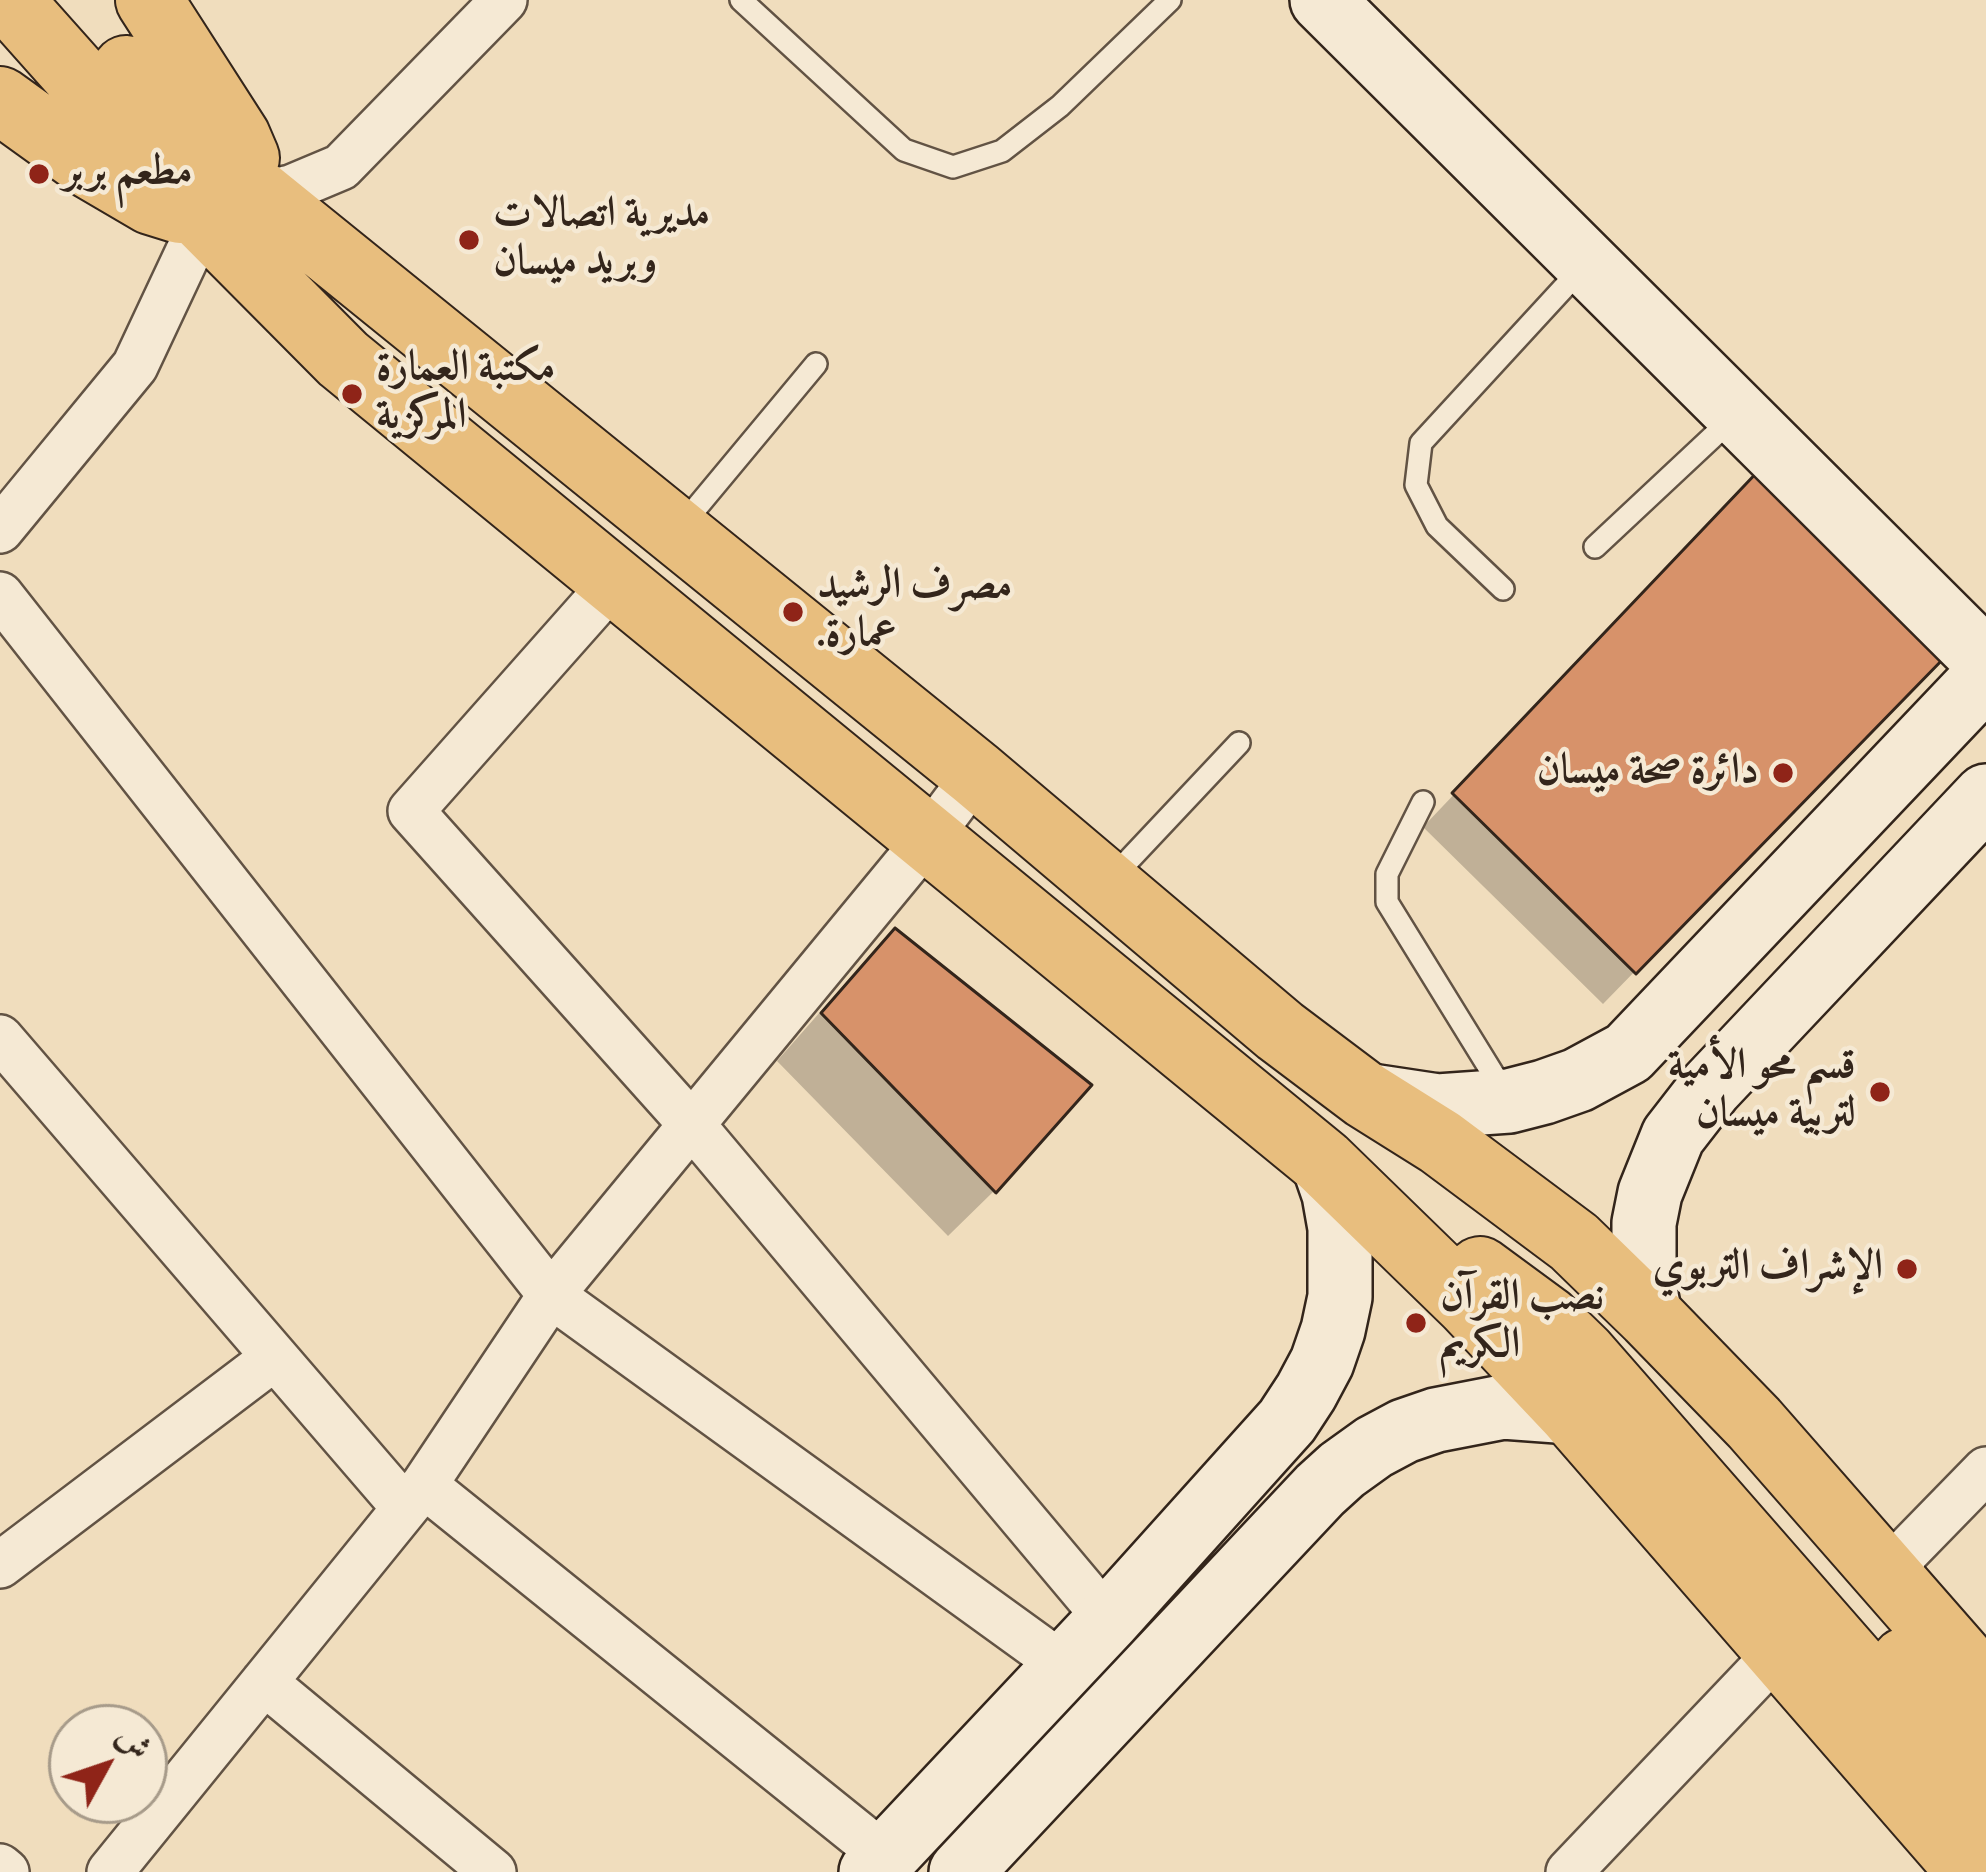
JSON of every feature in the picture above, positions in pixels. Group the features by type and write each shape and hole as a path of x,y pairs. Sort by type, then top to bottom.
{"main road":[{"path":"9,0 233,206 676,531 976,774 1280,1031 1364,1095 1442,1175 1560,1275 1780,1650 1971,1872"},
{"path":"63,0 160,106 233,173 233,206 344,359 1323,1162 1469,1304 1754,1423 1986,1688"},
{"path":"149,0 237,137 233,206"},
{"path":"5,114 151,201 233,206"},
{"path":"1616,1366 1986,1754"},
{"path":"1616,1366 1986,1815"}],"street":[{"path":"0,530 135,366 233,206 341,167 504,0"},
{"path":"1322,0 1986,662"},
{"path":"614,582 411,812 693,1126 1108,1620"},
{"path":"0,595 551,1295 1064,1666"},
{"path":"1364,1095 1438,1106 1509,1101 1578,1080 1628,1053 1986,676"},
{"path":"110,1872 415,1497 551,1295 976,774"},
{"path":"961,1872 1342,1470 1404,1431 1503,1407 1616,1366 1642,1254 1647,1208 1673,1136 1690,1111 1986,796"},
{"path":"0,1038 275,1357 415,1497 878,1864 1108,1620 1287,1421 1306,1392 1322,1362 1340,1297 1340,1228 1323,1162"},
{"path":"1628,1053 1690,1111"},
{"path":"0,1565 275,1357"},
{"path":"1287,1421 1342,1470"},
{"path":"1891,1580 1906,1552 1986,1470"},
{"path":"1569,1872 1780,1650"},
{"path":"264,1682 493,1872"}],"lane":[{"path":"741,0 904,151 953,167 1002,151 1060,106 1170,0"},
{"path":"1503,590 1437,526 1416,485 1421,443 1586,263"},
{"path":"676,531 816,364"},
{"path":"1595,547 1737,413"},
{"path":"1106,884 1239,743"},
{"path":"1423,802 1387,874 1388,902 1509,1101"}],"building":[{"name":"دائرة صحة ميسان","path":"1763,466 1947,655 1636,974 1452,793"},
{"path":"895,928 1092,1085 996,1193 821,1013"}],"place":[{"name":"مطعم بربر","path":"39,174"},
{"name":"مديرية اتصالات وبريد ميسان","path":"469,240"},
{"name":"مكتبة العمارة المركزية","path":"352,394"},
{"name":"مصرف الرشيد .عمارة","path":"793,612"},
{"name":"دائرة صحة ميسان","path":"1783,773"},
{"name":"قسم محو الأمية لتربية ميسان","path":"1880,1092"},
{"name":"الإشراف التربوي","path":"1907,1269"},
{"name":"نصب القرآن الكريم","path":"1416,1323"}]}
